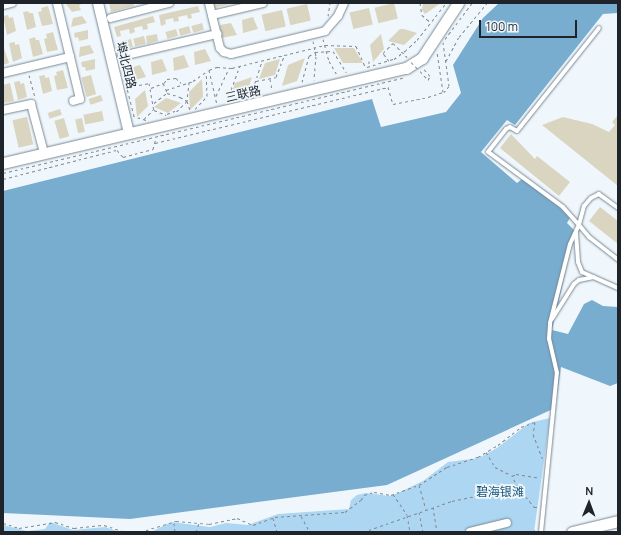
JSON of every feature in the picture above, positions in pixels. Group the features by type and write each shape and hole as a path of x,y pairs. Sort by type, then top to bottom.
{"main road":[{"name":"三联路","path":"3,163 406,68 422,58 458,3"},
{"path":"572,532 618,521"}],"street":[{"path":"3,5 12,3"},
{"path":"57,3 80,99 74,100"},
{"name":"埠北四路","path":"98,3 129,133"},
{"path":"111,18 168,3"},
{"path":"209,3 220,48 224,52 231,54 321,32 338,16 344,3"},
{"path":"212,15 263,3"},
{"path":"122,56 217,34"},
{"path":"3,73 70,57"},
{"path":"3,110 31,104 44,153"},
{"path":"470,532 507,523"}],"lane":[{"path":"599,28 521,126 516,131 510,127 506,129 488,152 564,207 590,237 618,260"},
{"path":"541,530 548,483 557,373 554,364 550,323 559,281 579,225 584,206 591,198 599,194 618,208"},
{"path":"576,232 578,262 582,272 594,276 618,288"},
{"path":"550,323 574,284 579,280 594,276"}],"path":[{"path":"420,3 422,15 426,20 431,22"},
{"path":"359,70 389,61 404,53 417,40 446,3"},
{"path":"155,143 388,87 393,104 443,92 449,86 443,43 472,3"},
{"path":"446,61 459,37 487,3"},
{"path":"321,32 325,46 338,75 353,71"},
{"path":"313,35 315,52 314,82 302,85 310,56 315,52 332,51 346,73"},
{"path":"389,61 383,53 393,43 404,53"},
{"path":"166,90 189,81 216,67 229,68 263,62 325,46 356,46 366,68"},
{"path":"436,46 443,92"},
{"path":"256,81 270,78 279,74 284,56"},
{"path":"369,61 369,67"},
{"path":"257,96 250,97 263,62"},
{"path":"411,62 417,69 423,74 428,80 430,76 421,66 417,69"},
{"path":"227,103 240,65"},
{"path":"27,67 35,98"},
{"path":"216,96 229,68"},
{"path":"208,70 218,105"},
{"path":"192,112 207,96 206,72"},
{"path":"3,173 156,138 407,76"},
{"path":"150,88 163,84 167,79 176,78 182,83"},
{"path":"270,78 272,92"},
{"path":"189,81 187,101 192,112"},
{"path":"148,121 134,116 127,87 149,83 154,110"},
{"path":"163,84 167,93 187,101"},
{"path":"153,104 167,93"},
{"path":"154,110 166,114 175,111 187,101"},
{"path":"211,107 234,101"},
{"path":"144,120 154,110"},
{"path":"184,114 198,110"},
{"path":"175,111 177,116"},
{"path":"166,114 167,118"},
{"path":"115,147 122,157 153,149 156,138"},
{"path":"3,179 117,150"},
{"path":"140,532 174,522 209,524 237,518 253,525 273,517 345,512 370,492 393,494 419,485 447,467 468,461 486,452 521,427 535,422 533,434 541,456 549,466"},
{"path":"486,452 494,467 512,476 518,487 534,507 544,508"},
{"path":"512,476 526,473 538,476 548,483"},
{"path":"419,485 426,509"},
{"path":"363,532 419,511 518,487"},
{"path":"393,494 406,515 410,532"},
{"path":"433,507 437,532"},
{"path":"419,511 423,532"},
{"path":"301,515 310,532"},
{"path":"273,517 277,532"},
{"path":"3,523 20,528 56,522 74,528 104,525 126,532"},
{"path":"174,522 175,532"},
{"path":"196,532 199,523"},
{"path":"528,532 541,530"}],"green space":[{"name":"碧海银滩","path":"550,418 534,532 151,532 171,522 210,527 226,523 248,525 278,514 349,509 351,500 357,495 366,493 390,496 398,493 423,481 448,462 479,458 497,448 529,423"},
{"path":"50,522 73,530 105,527 120,532 3,532 3,525 27,531 45,529"}],"shaded area":[{"path":"499,3 618,3 618,13 603,14 515,125 507,120 481,152 517,183 522,179 571,216 567,223 575,231 552,330 568,334 584,304 592,300 603,306 618,307 618,383 610,386 561,367 555,408 387,485 130,519 3,513 3,191 372,99 381,127 446,112 461,93 453,65 483,18"}],"building":[{"path":"82,3 79,6 81,10 72,12 66,4"},
{"path":"109,3 133,3 134,6 111,12"},
{"path":"213,3 230,3 230,4 214,8"},
{"path":"394,3 398,19 378,23 375,8"},
{"path":"423,3 441,3 425,14 422,10"},
{"path":"307,4 311,21 290,25 287,9"},
{"path":"48,6 53,24 42,26 38,12 42,11 41,8"},
{"path":"198,6 200,12 191,14 192,18 188,19 187,15 178,17 179,21 174,22 173,18 165,20 166,24 161,26 159,15"},
{"path":"369,8 373,25 353,29 350,12"},
{"path":"282,10 286,27 265,31 262,15"},
{"path":"28,11 29,13 33,13 36,27 27,30 23,12"},
{"path":"8,15 9,18 13,17 16,31 7,35 3,16"},
{"path":"82,16 87,23 71,27 73,18"},
{"path":"153,16 155,22 147,24 148,29 143,30 142,26 134,28 135,32 130,34 129,29 120,31 121,36 117,37 114,27"},
{"path":"253,17 258,29 243,33 242,20"},
{"path":"202,23 204,30 193,33 191,26"},
{"path":"231,23 237,35 221,38 220,25"},
{"path":"189,26 191,33 180,36 178,29"},
{"path":"176,29 178,36 167,39 165,32"},
{"path":"400,29 417,33 404,45 388,41"},
{"path":"88,30 88,39 79,41 78,37 75,38 74,33"},
{"path":"53,32 58,50 47,52 44,39 47,38 46,34"},
{"path":"157,34 158,41 147,44 146,36"},
{"path":"381,34 384,49 373,62 370,45"},
{"path":"144,36 146,44 135,46 133,39"},
{"path":"35,37 36,40 39,40 43,54 33,57 29,39"},
{"path":"131,39 133,47 122,49 120,42"},
{"path":"15,42 15,45 19,44 22,58 13,62 9,43"},
{"path":"3,45 9,63 3,65"},
{"path":"90,45 94,53 79,57 80,47"},
{"path":"334,48 354,48 363,63 343,63"},
{"path":"205,49 211,61 195,65 194,52"},
{"path":"184,55 189,67 174,71 173,58"},
{"path":"305,58 297,81 282,86 288,65"},
{"path":"95,59 95,69 86,71 85,67 82,67 81,62"},
{"path":"162,59 167,71 152,75 151,62"},
{"path":"280,59 275,75 259,79 265,63"},
{"path":"140,65 146,77 131,81 130,68"},
{"path":"63,70 68,88 57,90 54,76 57,75 56,72"},
{"path":"45,75 45,78 49,77 52,91 43,94 39,76"},
{"path":"91,75 96,94 87,97 81,78"},
{"path":"252,77 247,93 230,98 235,83"},
{"path":"202,79 203,97 190,110 189,92"},
{"path":"20,81 20,84 24,83 27,97 18,100 14,82"},
{"path":"10,83 14,101 3,103 3,85"},
{"path":"145,90 148,106 137,117 135,99"},
{"path":"101,95 103,101 90,105 89,99"},
{"path":"166,98 181,103 168,113 154,107"},
{"path":"60,109 62,115 49,119 48,113"},
{"path":"102,111 104,121 85,124 83,115"},
{"path":"618,115 618,186 542,125 563,117 592,124 609,132 615,125 612,122"},
{"path":"27,117 33,144 19,148 12,120"},
{"path":"64,118 69,136 60,139 54,121"},
{"path":"82,118 85,132 78,133 75,119"},
{"path":"511,134 535,159 537,156 570,182 559,196 500,148"},
{"path":"600,207 618,221 618,244 589,221"}]}
